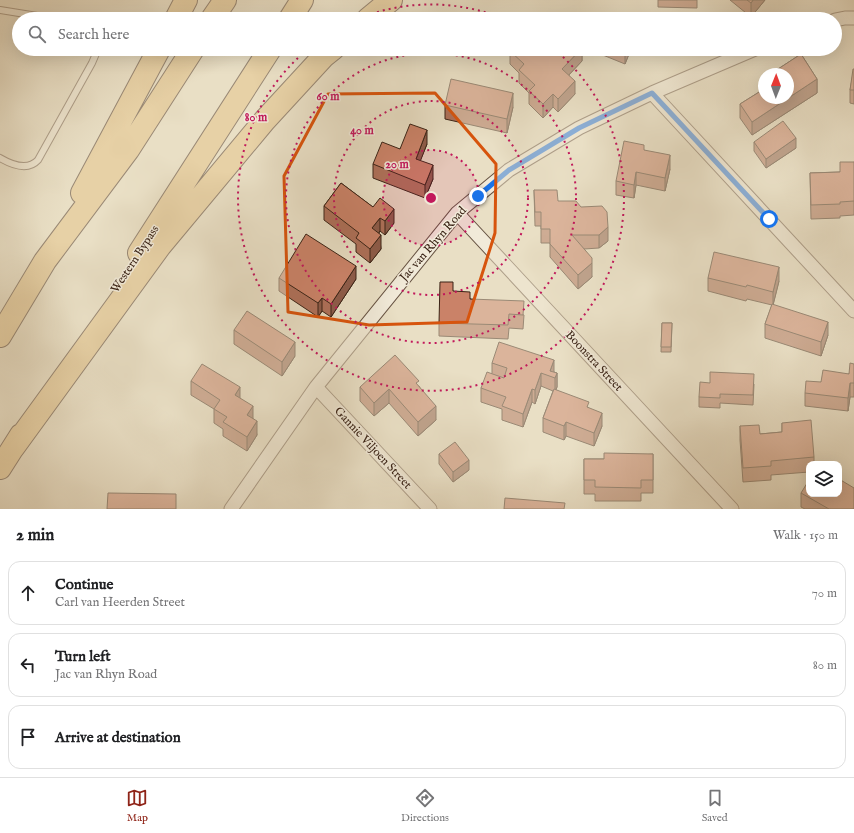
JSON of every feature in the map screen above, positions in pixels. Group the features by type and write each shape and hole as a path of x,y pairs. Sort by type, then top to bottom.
{"highway":[{"path":"180,12 186,0"},
{"path":"217,12 225,0"},
{"path":"294,12 302,0"},
{"path":"376,12 391,0"},
{"path":"0,336 45,261 155,56"},
{"path":"45,261 128,150 188,56"},
{"name":"Western Bypass","path":"0,468 265,56"},
{"path":"13,448 160,246 265,120 324,56"}],"street":[{"path":"842,19 854,18"},
{"name":"Jac van Rhyn Road","path":"231,509 316,387 456,213 509,170 579,128 652,93 739,56"},
{"path":"652,93 854,311"},
{"name":"Boonstra Street","path":"456,213 732,509"},
{"name":"Gannie Viljoen Street","path":"316,387 430,509"}],"lane":[{"path":"0,10 12,12"},
{"path":"0,158 16,165 26,166 30,166 38,160 95,56"}],"highlighted area":[{"path":"435,93 496,164 495,233 467,322 369,325 288,312 284,176 328,94"}],"building":[{"path":"515,56 574,56 562,69 575,81 558,99 553,94 543,104 529,91 535,85 519,70 524,64"},
{"path":"798,56 802,56 817,79 794,94 794,68 780,68"},
{"path":"853,69 854,90 850,90"},
{"path":"451,79 513,93 507,119 445,105"},
{"path":"758,93 758,104 779,104 752,122 740,104"},
{"path":"783,121 796,138 766,159 754,142"},
{"path":"410,124 427,130 416,159 433,165 425,185 373,164 382,142 400,149"},
{"path":"624,141 644,145 644,150 670,155 665,178 636,172 634,185 616,181"},
{"path":"840,162 854,162 854,201 840,202 840,204 811,205 810,173 840,172"},
{"path":"341,183 373,207 380,198 394,209 385,221 380,218 372,228 381,235 370,249 356,238 359,233 324,206"},
{"path":"534,190 557,190 558,201 576,201 581,207 602,206 607,212 608,227 599,235 572,235 592,258 592,263 578,275 550,244 550,229 541,229 541,212 535,212"},
{"path":"306,234 356,266 331,304 322,298 318,303 279,278"},
{"path":"714,252 779,267 773,292 747,285 746,287 708,278"},
{"path":"440,282 453,282 453,291 470,292 470,299 524,301 523,315 509,314 508,325 439,323"},
{"path":"772,304 828,322 821,342 765,324"},
{"path":"247,311 295,342 282,362 234,330"},
{"path":"662,323 672,323 671,347 661,347"},
{"path":"499,342 554,360 550,371 557,373 555,378 541,373 535,390 532,389 523,414 502,406 506,397 481,388 487,372 504,378 507,368 492,363"},
{"path":"395,355 419,381 416,383 436,406 418,422 389,389 374,403 360,387"},
{"path":"850,363 854,364 854,383 850,383 848,398 805,393 806,381 821,382 823,370 849,374"},
{"path":"202,364 240,387 235,395 253,406 247,415 257,421 247,437 223,422 227,417 214,409 220,400 191,381"},
{"path":"710,372 754,374 753,395 720,394 720,398 699,397 700,382 710,383"},
{"path":"554,389 589,402 587,407 602,413 594,433 566,422 564,426 543,418"},
{"path":"811,420 814,457 771,461 771,466 743,468 740,426 759,425 760,434 782,432 782,423"},
{"path":"455,442 469,460 453,472 439,454"},
{"path":"604,453 653,454 653,480 641,480 641,488 595,487 595,480 584,480 584,459 604,459"},
{"path":"842,481 854,488 854,509 829,509 808,497 842,497"},
{"path":"806,485 806,496 801,493"},
{"path":"108,493 176,494 176,509 107,509"},
{"path":"505,498 565,503 564,509 504,509"}],"route":[{"path":"478,196 509,170 579,128 652,93 769,219"}]}
